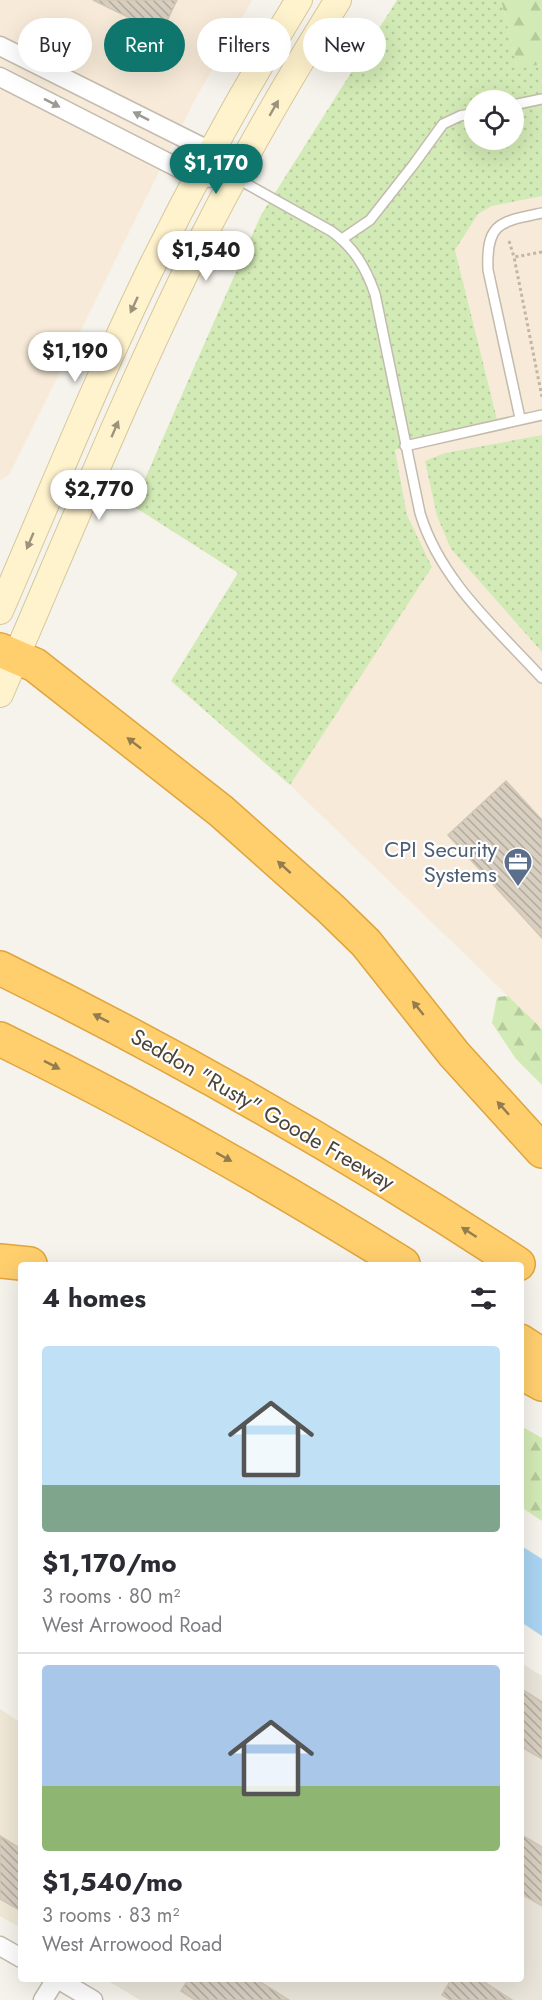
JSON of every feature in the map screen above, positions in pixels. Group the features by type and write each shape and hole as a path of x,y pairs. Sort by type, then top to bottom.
{"highway":[{"path":"8,653 35,665 221,811 330,908 366,943 454,1054 542,1151"},
{"name":"Seddon \"Rusty\" Goode Freeway","path":"0,968 154,1046 242,1095 412,1195 514,1262"},
{"path":"0,1039 105,1091 203,1145 301,1200 401,1262"},
{"path":"0,1261 18,1263"},
{"name":"Seddon \"Rusty\" Goode Freeway","path":"524,1268 542,1280"},
{"path":"524,1344 542,1355"},
{"path":"524,1374 542,1384"}],"main road":[{"path":"0,611 108,359 153,266 212,152 299,0"},
{"path":"0,694 8,653 203,238 235,177 338,0"}],"street":[{"path":"0,46 212,152 235,177"},
{"path":"0,76 198,178 235,177"},
{"path":"0,1946 18,1956"},
{"path":"43,2000 54,1982"},
{"path":"61,1982 93,2000"}],"lane":[{"path":"524,103 542,99"},
{"path":"342,239 370,220 443,124 464,115"},
{"path":"235,177 342,239 362,264 375,294 422,521 438,559 468,598 542,678"},
{"path":"520,418 488,270 487,246 502,224 542,213"},
{"path":"405,446 520,418 542,415"}],"path":[{"path":"508,241 514,257 542,397"},
{"path":"514,257 542,252"}],"shaded area":[{"path":"0,0 252,0 242,18 197,18 197,72 211,72 193,103 9,475 0,480"},
{"path":"542,196 542,435 445,453 451,549 542,652 542,1029 290,785 432,567 407,515 395,450 497,419 455,250 478,214 492,206"},
{"path":"524,1665 542,1676 542,2000 140,2000 110,1982 524,1982"},
{"path":"0,1709 18,1721 18,1926 0,1916"}],"green space":[{"path":"397,0 501,0 518,67 542,64 542,196 492,206 478,214 455,250 497,419 395,450 407,515 432,567 290,785 171,681 238,573 133,506 261,215 351,72 386,72 386,18"},
{"path":"501,0 542,0 542,64 518,68"},
{"path":"542,435 542,652 451,549 437,516 425,461 445,453"},
{"path":"508,996 542,1029 542,1085 516,1059 492,1023 497,997"},
{"path":"524,1428 542,1438 542,1521 524,1509"}],"water":[{"path":"524,1548 542,1559 542,1636 524,1624"}],"building":[{"path":"93,0 177,0 168,18 130,18"},
{"name":"CPI Security Systems","path":"506,781 542,820 542,938 448,835"},
{"path":"524,1691 542,1702 542,1759 524,1748"},
{"path":"0,1836 18,1847 18,1909 0,1899"},
{"path":"524,1836 542,1847 542,1906 524,1895"},
{"path":"187,1982 260,1982 289,2000 195,2000 181,1991"},
{"path":"450,1982 484,1982 512,2000 450,2000 442,1995"}],"place":[{"name":"CPI Security Systems","path":"518,888"}]}
